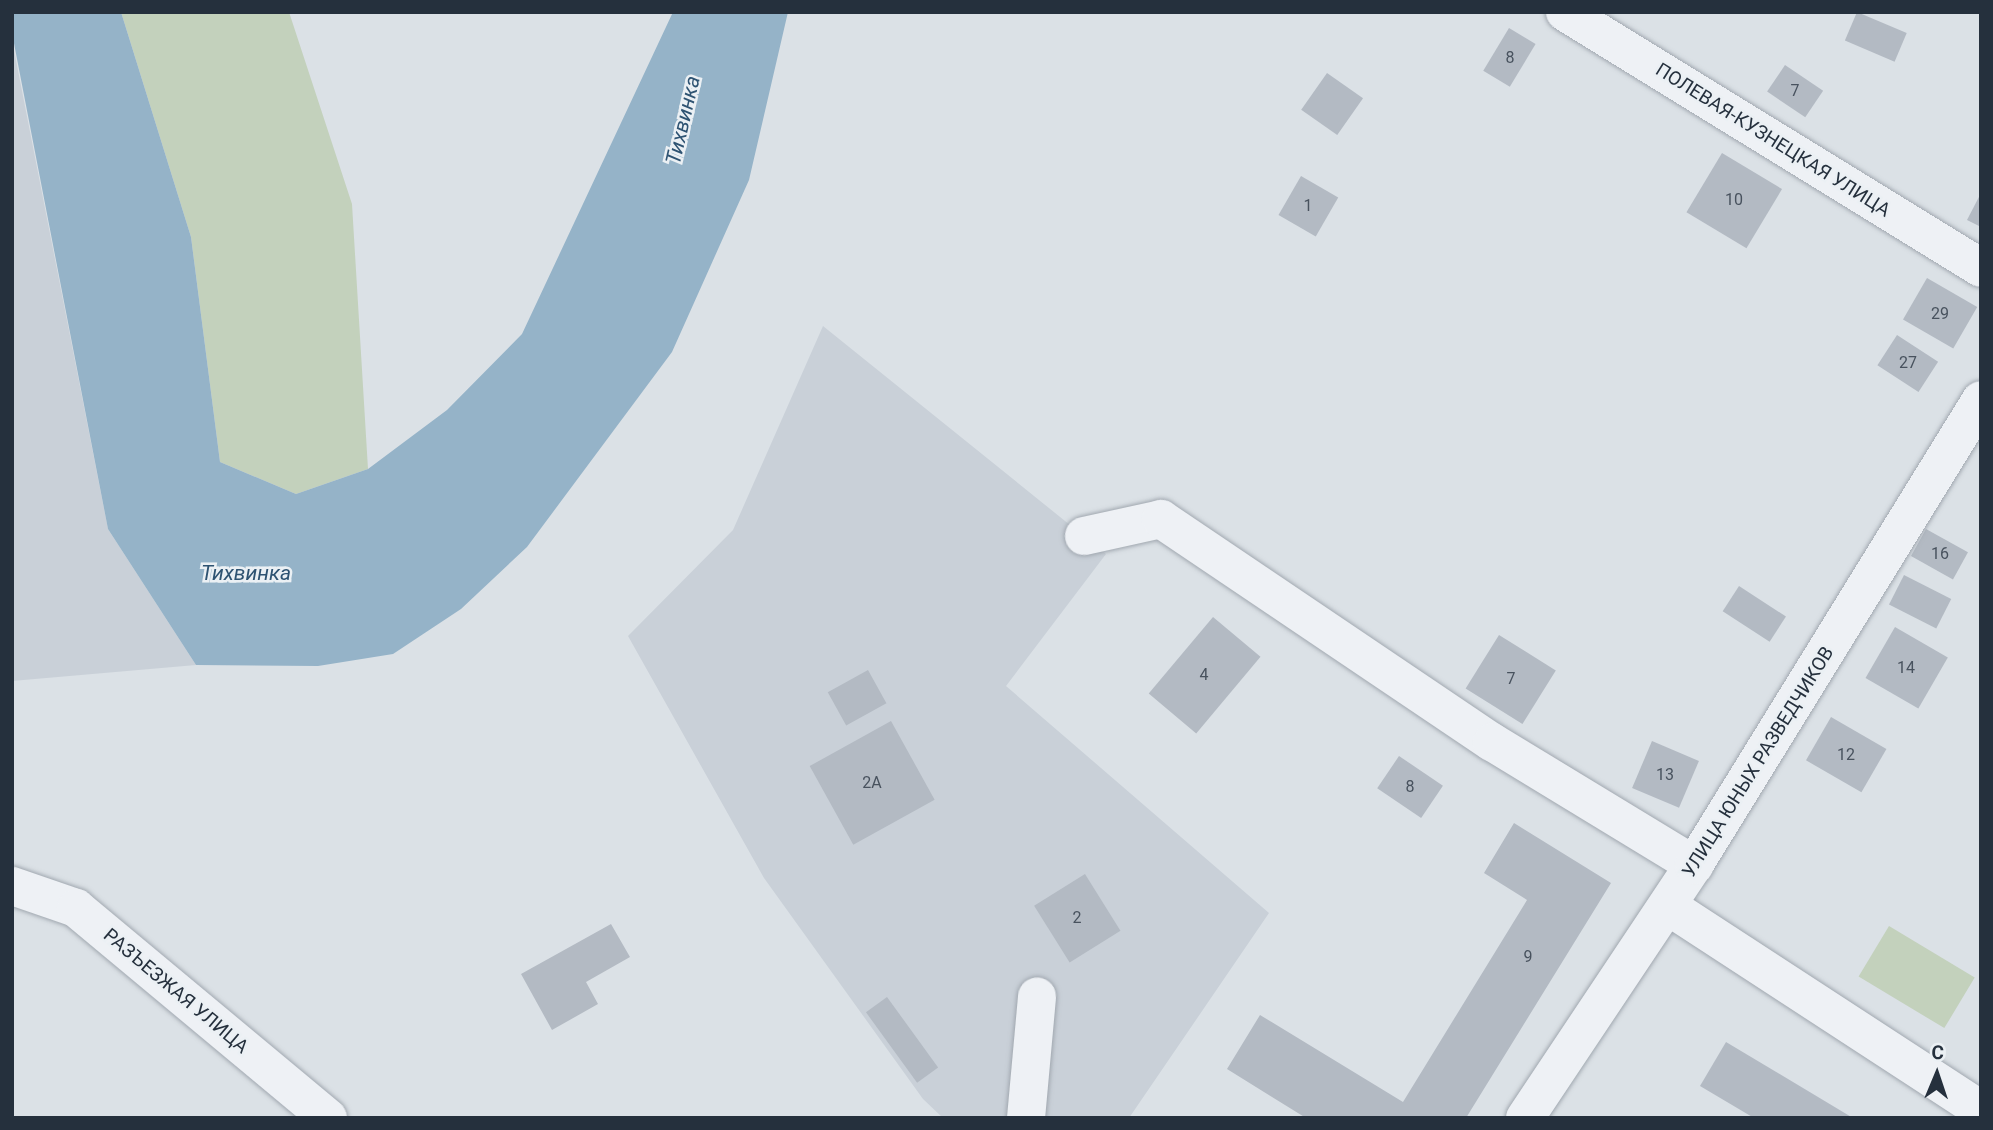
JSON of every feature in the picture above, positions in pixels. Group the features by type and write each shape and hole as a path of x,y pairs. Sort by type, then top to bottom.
{"street":[{"name":"ПОЛЕВАЯ-КУЗНЕЦКАЯ УЛИЦА","path":"1565,12 1981,268"},
{"name":"УЛИЦА ЮНЫХ РАЗВЕДЧИКОВ","path":"1525,1118 1668,906 1981,400"},
{"path":"1084,536 1161,519 1492,742 1694,865"},
{"name":"РАЗЪЕЗЖАЯ УЛИЦА","path":"12,886 76,908 328,1118"},
{"path":"1668,906 1981,1110"},
{"path":"1026,1118 1037,996"},
{"path":"1935,1080 1981,1074"}],"shaded area":[{"path":"12,40 108,529 196,665 12,681"},
{"path":"823,326 1106,554 1006,686 1269,913 1129,1118 943,1118 923,1099 764,878 628,636 733,530"}],"green space":[{"path":"121,12 289,12 352,204 368,469 296,494 220,462 191,237"},
{"path":"1889,926 1975,978 1944,1028 1859,977"}],"water":[{"name":"Тихвинка","path":"12,12 121,12 191,237 220,462 296,494 368,469 447,410 522,334 673,12 788,12 749,180 672,352 527,547 461,609 393,654 318,666 196,665 108,529 12,33"}],"building":[{"path":"1857,12 1907,33 1895,62 1845,41"},
{"path":"1509,28 1536,44 1510,87 1483,71"},
{"path":"1785,65 1823,91 1805,117 1767,92"},
{"path":"1327,73 1363,98 1337,135 1301,110"},
{"path":"1722,153 1782,189 1746,248 1686,212"},
{"path":"1301,176 1338,198 1316,236 1278,215"},
{"path":"1981,193 1981,227 1967,220"},
{"path":"1927,278 1977,307 1953,349 1903,320"},
{"path":"1897,335 1938,362 1918,392 1877,365"},
{"path":"1926,529 1968,552 1953,579 1911,556"},
{"path":"1904,575 1951,599 1936,628 1889,604"},
{"path":"1739,586 1786,616 1770,642 1723,611"},
{"path":"1213,617 1260,657 1196,733 1149,694"},
{"path":"1895,627 1948,657 1918,709 1866,678"},
{"path":"1499,635 1556,671 1522,724 1466,688"},
{"path":"868,670 886,703 846,726 828,692"},
{"path":"1831,717 1886,749 1861,792 1806,760"},
{"path":"891,721 935,800 853,845 810,766"},
{"path":"1652,741 1699,761 1679,808 1632,788"},
{"path":"1399,756 1443,786 1421,818 1377,788"},
{"path":"1514,823 1611,883 1466,1118 1306,1118 1227,1069 1260,1015 1403,1102 1527,900 1484,873"},
{"path":"1085,874 1121,931 1070,963 1034,906"},
{"path":"611,924 630,957 586,982 598,1004 552,1030 521,974"},
{"path":"887,997 938,1067 917,1083 866,1012"},
{"path":"1726,1042 1853,1118 1754,1118 1700,1086"}]}
